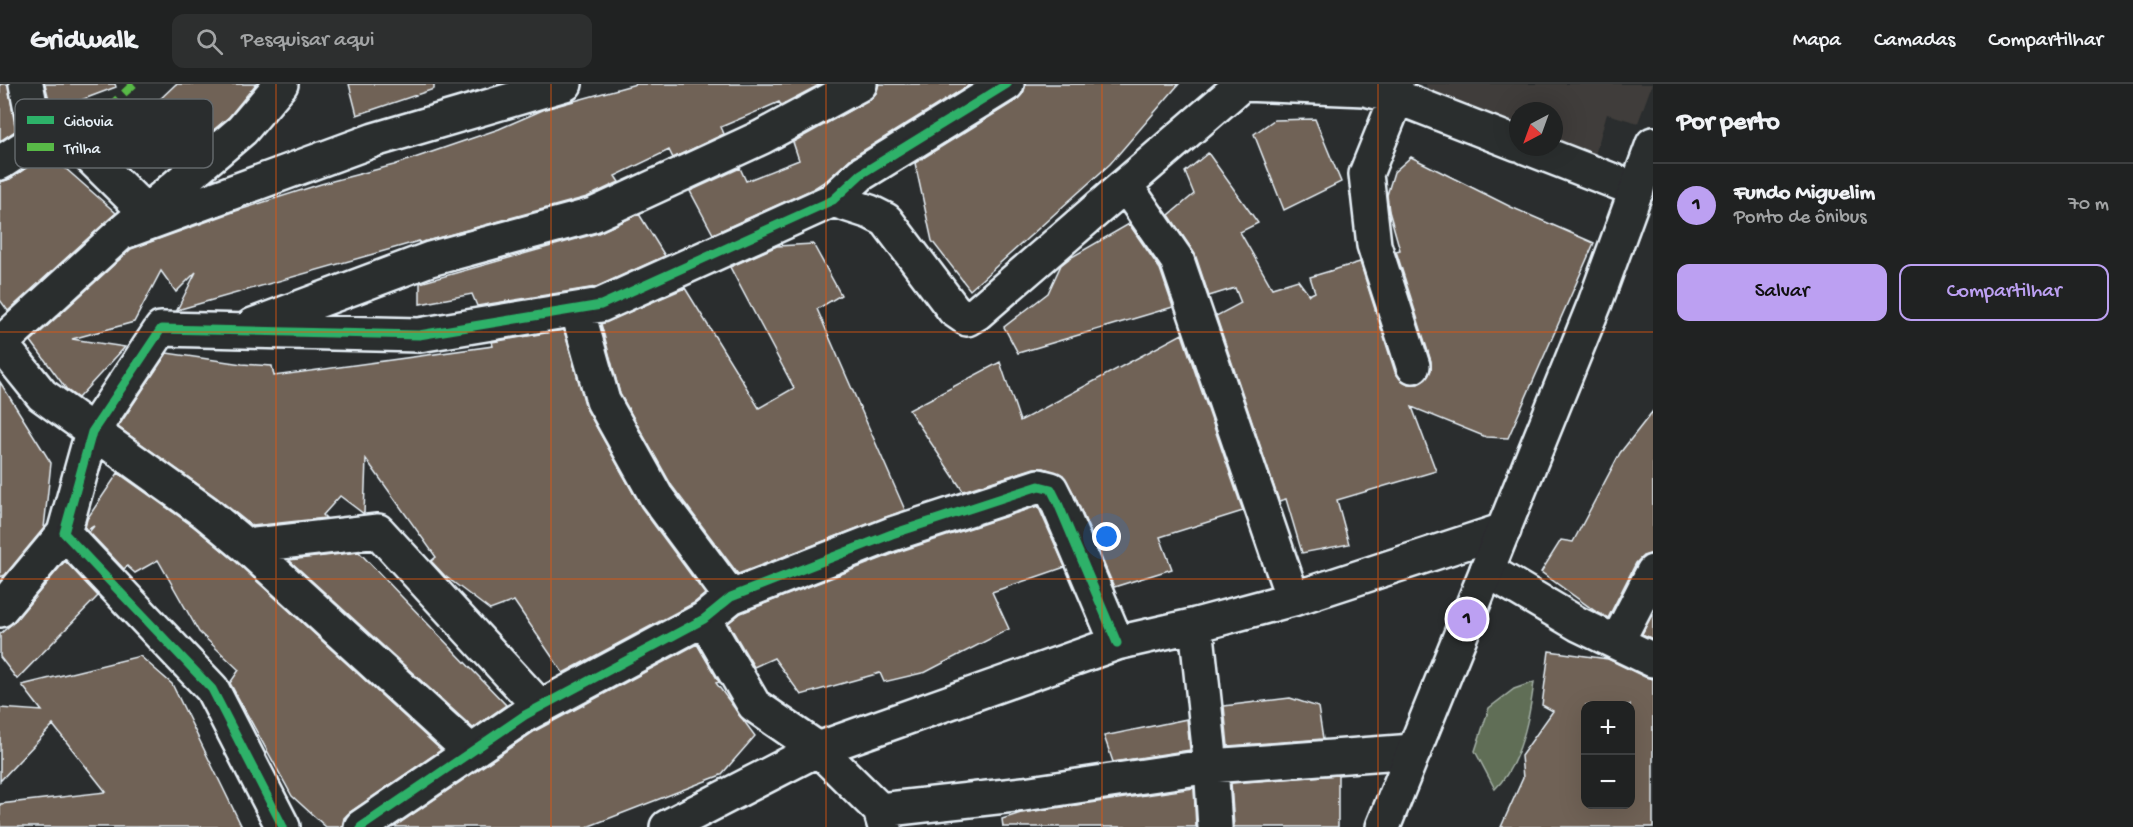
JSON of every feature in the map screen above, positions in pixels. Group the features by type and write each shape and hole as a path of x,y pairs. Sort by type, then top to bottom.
{"street":[{"path":"26,84 29,99"},
{"path":"213,155 243,130 281,84"},
{"path":"121,233 374,140 565,84"},
{"path":"239,331 430,259 593,215 762,137 860,84"},
{"path":"0,610 64,533 92,432 162,329 419,334 601,305 833,200 861,174 1007,84"},
{"path":"833,200 870,212 886,220 954,310 966,319 977,313 1242,84 1396,91 1509,140"},
{"path":"1396,91 1366,174 1374,245 1413,366"},
{"path":"1383,827 1595,303 1653,144"},
{"path":"0,163 15,153"},
{"path":"1549,156 1637,190"},
{"path":"101,168 146,212"},
{"path":"198,168 121,233 0,344 42,395 205,512 246,546 470,751"},
{"path":"1126,186 1178,260 1293,598"},
{"path":"577,309 603,401 656,496 731,597"},
{"path":"361,827 470,751 540,707 704,619 731,597 892,534 1039,486 1051,489 1057,501 1117,643"},
{"path":"667,827 818,749 1117,643 1196,625 1293,598 1504,530"},
{"path":"246,546 378,531 540,707"},
{"path":"64,533 212,689 283,827"},
{"path":"1487,570 1578,624 1653,660"},
{"path":"1617,642 1653,572"},
{"path":"704,619 754,705 818,749 883,818 1211,766 1414,752"},
{"path":"1196,625 1215,827"}],"shaded area":[{"path":"1426,84 1652,84 1638,123 1607,114 1595,155 1563,144 1563,102 1509,102 1509,123 1427,91"}],"green space":[{"path":"1534,682 1530,709 1517,753 1504,779 1495,789 1475,751 1489,708 1514,689"}],"building":[{"path":"0,84 8,84 15,131 0,141"},
{"path":"45,84 115,84 116,87 84,99 49,99"},
{"path":"176,84 256,84 229,117 213,131 213,99 160,99"},
{"path":"349,84 434,84 434,89 357,115"},
{"path":"636,84 821,84 781,105 779,102 721,127 724,134 673,158 669,150 615,176 619,182 587,197 419,243 419,241 177,310 196,272 176,292 161,271 134,322 72,339 125,347 78,398 67,390 31,341 131,249 236,211 321,184 394,165 499,129 545,109"},
{"path":"879,84 971,84 851,158 827,180 813,189 713,234 690,191 740,168 746,181 799,160 793,142 869,100 876,93"},
{"path":"1026,84 1179,84 1110,164 970,290 932,241 915,163 1017,100"},
{"path":"1315,119 1341,182 1284,210 1254,134 1274,120"},
{"path":"1208,153 1258,223 1240,232 1272,288 1298,280 1309,295 1315,292 1310,277 1360,262 1395,372 1408,384 1418,384 1426,379 1431,370 1431,361 1396,251 1400,250 1387,195 1394,172 1411,157 1511,207 1594,243 1508,438 1486,437 1412,407 1436,471 1337,500 1349,544 1302,553 1286,499 1279,501 1216,316 1241,303 1235,288 1209,296 1195,254 1169,215 1194,194 1185,172"},
{"path":"26,168 65,168 116,213 8,311 0,300 0,182 10,179"},
{"path":"639,214 665,256 596,287 477,306 472,294 420,304 420,283 598,233"},
{"path":"1129,224 1160,269 1173,307 1018,353 1004,327 1048,293 1061,265"},
{"path":"813,244 841,295 817,309 905,510 738,574 672,486 620,394 601,324 685,288 759,408 794,388 730,267 777,246"},
{"path":"564,330 587,410 641,507 705,594 694,603 563,673 514,601 490,610 445,576 431,561 436,557 366,459 364,514 340,496 323,515 326,518 252,526 216,497 118,427 167,353 272,366 274,376 493,346 492,342"},
{"path":"1182,334 1243,511 1160,537 1172,569 1114,587 1074,494 1063,475 1044,468 1034,468 963,491 909,410 1000,362 1020,421"},
{"path":"0,382 51,463 44,528 5,575 0,577"},
{"path":"1653,411 1653,553 1643,556 1636,563 1608,618 1541,572 1561,540 1573,542 1620,453"},
{"path":"118,473 194,527 234,560 441,750 350,812 344,818 342,827 326,827 292,796 230,683 239,670 199,632 158,560 135,573 127,566 124,569 89,532 94,526 87,530 85,528 87,519"},
{"path":"1038,506 1065,567 992,592 1009,629 926,672 884,682 880,673 801,695 774,658 754,667 728,623 741,613 898,552"},
{"path":"359,552 506,705 473,728 289,560"},
{"path":"65,561 98,596 17,679 0,657 0,634 14,622"},
{"path":"1653,613 1653,639 1642,634"},
{"path":"697,644 719,682 716,683 755,736 721,775 587,827 394,827 535,731"},
{"path":"1549,651 1608,659 1653,679 1653,827 1501,827 1523,778 1521,756 1553,711 1542,705"},
{"path":"140,656 172,684 242,827 0,827 0,804 106,792 53,725 0,781 0,708 42,711 22,685"},
{"path":"1290,698 1318,707 1323,739 1228,746 1224,706"},
{"path":"1187,719 1190,750 1113,762 1104,736"},
{"path":"1338,775 1338,827 1234,827 1231,783"},
{"path":"1194,788 1196,827 1003,827 1002,819 1021,813"}],"marked path":[{"path":"118,99 134,84"}],"cycle path":[{"path":"283,827 212,689 64,533 92,432 161,329 419,335 601,305 833,200 861,174 1007,84"},
{"path":"361,827 525,715 704,619 731,597 892,534 1039,486 1051,489 1057,501 1117,643"}],"place":[{"name":"Fundo Miguelim","path":"1467,619"}]}
